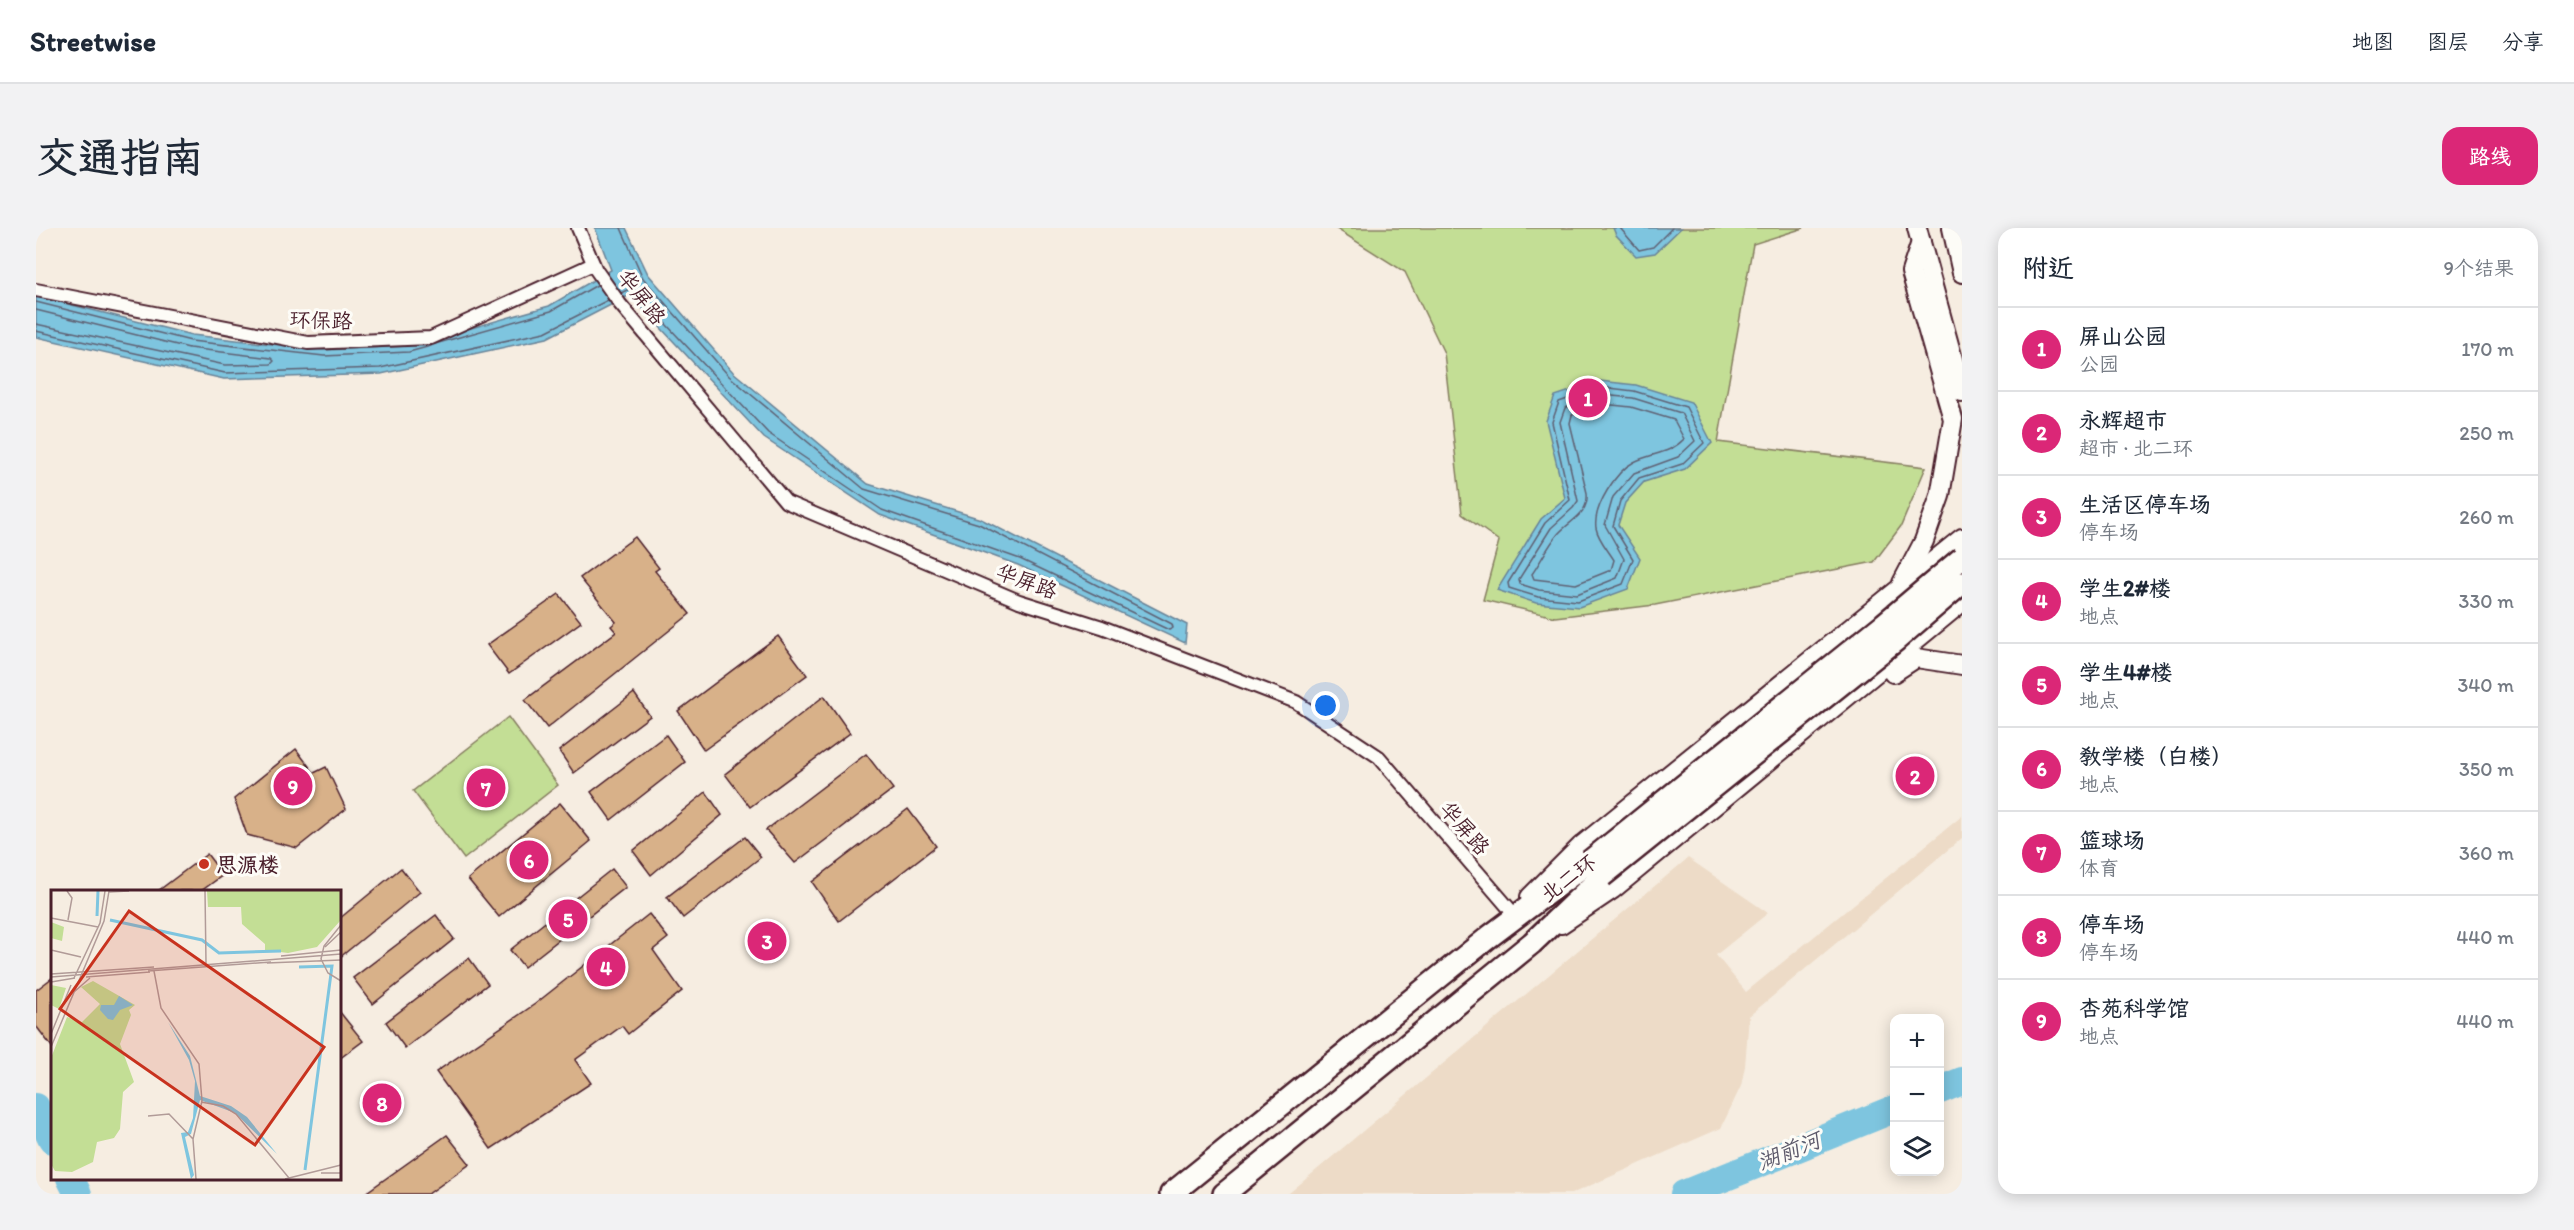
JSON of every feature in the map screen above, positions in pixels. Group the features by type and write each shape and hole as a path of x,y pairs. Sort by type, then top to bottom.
{"highway":[{"name":"北二环","path":"1224,1194 1532,943 1596,868 1962,558"},
{"name":"北二环","path":"1171,1194 1488,937 1596,868 1886,647 1962,583"}],"main road":[{"path":"1952,228 1962,273"},
{"path":"1919,235 1962,392"},
{"path":"1898,591 1924,541 1940,495 1953,418 1911,272 1919,235"},
{"path":"1488,937 1581,846 1962,538"},
{"path":"1532,943 1613,890 1962,602"},
{"path":"1831,644 1864,684"},
{"path":"1792,741 1916,658 1962,665"}],"street":[{"name":"华屏路","path":"578,228 594,267 620,304 786,502 1019,601 1102,627 1296,702 1379,757 1513,913"},
{"name":"环保路","path":"36,290 308,343 432,338 594,267"}],"shaded area":[{"path":"1962,816 1962,838 1749,1016 1741,1086 1721,1128 1571,1194 1288,1194 1688,858 1768,913 1716,955 1746,992"}],"green space":[{"path":"1335,228 1804,228 1753,244 1718,442 1926,467 1901,526 1874,562 1655,605 1555,617 1483,600 1499,541 1462,514 1444,353 1405,272"},
{"path":"508,717 558,785 464,859 413,791"}],"water":[{"path":"595,228 626,228 648,274 733,372 868,484 981,519 1187,625 1185,643 1018,565 880,515 764,438 630,295 547,338 381,374 224,379 36,337 36,296 192,335 325,350 408,346 549,306 611,270"},
{"path":"1613,228 1681,228 1655,253 1636,256 1616,235"},
{"path":"1600,381 1636,385 1691,402 1712,443 1685,469 1644,482 1625,503 1618,525 1640,558 1628,589 1579,607 1536,603 1497,590 1541,519 1565,498 1546,421 1555,396"}],"building":[{"path":"635,537 659,568 655,571 690,614 547,728 525,700 616,632 611,626 616,622 580,578"},
{"path":"559,594 581,622 509,674 487,645"},
{"path":"778,636 807,675 704,750 678,711"},
{"path":"634,693 650,716 574,773 559,751"},
{"path":"824,696 850,733 750,807 725,774"},
{"path":"666,735 685,762 611,820 591,792"},
{"path":"296,749 314,773 326,767 346,809 297,848 247,835 234,799"},
{"path":"866,754 893,789 795,863 766,830"},
{"path":"706,792 722,815 651,875 633,851"},
{"path":"560,803 591,841 499,917 468,879"},
{"path":"908,809 936,846 839,921 812,882"},
{"path":"745,837 761,857 683,918 667,897"},
{"name":"思源楼","path":"207,854 223,875 202,890 159,890"},
{"path":"401,868 420,892 340,957 340,918"},
{"path":"612,869 626,887 524,967 510,950"},
{"path":"649,914 668,938 653,950 682,991 628,1034 622,1026 575,1060 591,1083 491,1149 436,1072 535,1004"},
{"path":"436,915 454,939 373,1004 353,978"},
{"path":"469,958 488,984 405,1048 386,1022"},
{"path":"51,979 51,1046 36,1026 36,990"},
{"path":"340,1012 363,1041 340,1058"},
{"path":"447,1135 470,1164 428,1194 364,1194"}],"waterway":[{"name":"湖前河","path":"1944,1088 1962,1081"},
{"path":"36,1107 51,1138"},
{"name":"湖前河","path":"1684,1194 1890,1111"},
{"path":"70,1179 78,1194"}],"place":[{"name":"屏山公园","path":"1588,398"},
{"name":"永辉超市","path":"1915,776"},
{"name":"杏苑科学馆","path":"293,786"},
{"name":"篮球场","path":"486,788"},
{"name":"教学楼（白楼）","path":"529,860"},
{"name":"思源楼","path":"204,864"},
{"name":"学生4#楼","path":"568,919"},
{"name":"生活区停车场","path":"767,941"},
{"name":"学生2#楼","path":"606,967"},
{"name":"停车场","path":"382,1103"}]}
